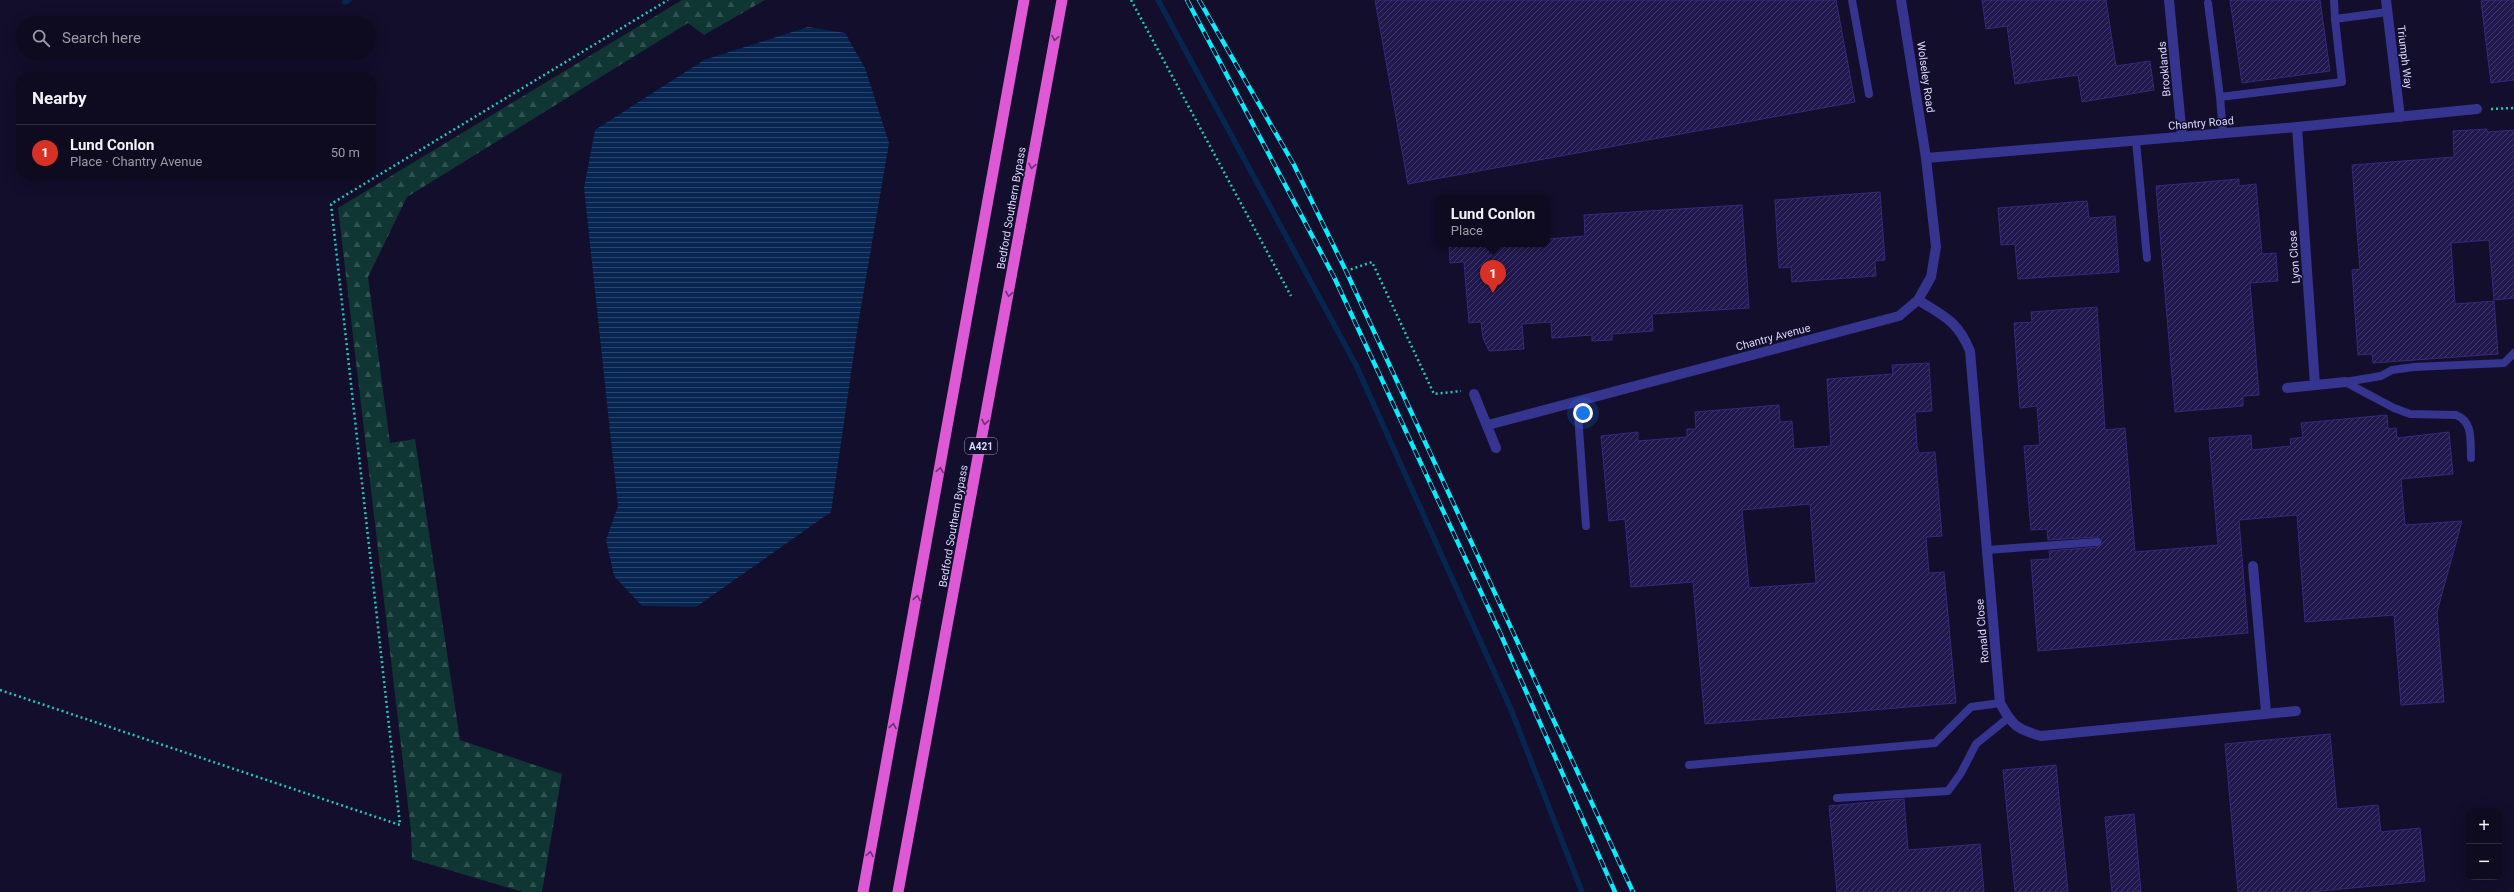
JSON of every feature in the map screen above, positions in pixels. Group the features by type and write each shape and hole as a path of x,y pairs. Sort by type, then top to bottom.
{"highway":[{"name":"Bedford Southern Bypass","path":"863,892 1024,0"},
{"name":"Bedford Southern Bypass","path":"898,892 1062,0"}],"street":[{"name":"Wolseley Road","path":"1901,0 1926,158"},
{"name":"Brooklands","path":"2169,0 2182,137"},
{"name":"Triumph Way","path":"2386,0 2400,117"},
{"name":"Chantry Road","path":"1926,158 2297,127 2477,109"},
{"name":"Lyon Close","path":"2297,127 2315,385"},
{"name":"Chantry Avenue","path":"1488,425 1899,316 1918,300 1931,277 1936,247 1926,158"},
{"name":"Ronald Close","path":"1918,300 1945,316 1963,333 1970,351 2000,703 2008,718 2019,730 2041,736 2266,712 2296,711"},
{"path":"2287,388 2345,382"},
{"path":"1474,394 1488,425 1496,448"},
{"path":"2253,566 2266,712"}],"lane":[{"path":"1852,0 1869,94"},
{"path":"2220,97 2342,82 2334,0"},
{"path":"2208,2 2223,133"},
{"path":"2335,19 2387,12"},
{"path":"2136,141 2147,258"},
{"path":"2345,382 2381,376 2392,370 2414,366 2504,363 2514,353"},
{"path":"2345,382 2394,408 2410,414 2456,415 2463,418 2470,428 2471,458"},
{"path":"1577,401 1586,526"},
{"path":"1987,550 2097,542"},
{"path":"1689,765 1935,743 1971,707 2000,703"},
{"path":"1837,798 1948,791 1961,773 1976,744 2008,718"}],"path":[{"path":"376,177 668,0"},
{"path":"1131,0 1291,296"},
{"path":"2477,109 2514,108"},
{"path":"0,690 400,825 331,204 371,180"},
{"path":"1346,271 1372,262 1434,394 1456,390 1474,394"}],"green space":[{"path":"682,0 765,0 704,35 688,23 407,197 368,277 390,443 415,439 460,740 562,774 542,892 523,892 412,859 411,831 338,208"}],"water":[{"path":"808,27 845,33 865,68 889,143 858,325 831,512 696,607 642,606 614,576 606,540 618,506 584,188 595,130 704,60"}],"building":[{"path":"1375,0 1836,0 1855,102 1408,184"},
{"path":"1982,0 2106,0 2116,66 2150,61 2154,90 2082,102 2078,75 2015,84 2007,26 1986,29"},
{"path":"2230,0 2320,0 2330,71 2242,83"},
{"path":"2514,0 2514,80 2491,83 2481,1"},
{"path":"2487,129 2487,132 2514,130 2514,298 2494,300 2489,240 2451,243 2455,304 2494,301 2498,354 2373,363 2372,354 2358,355 2352,270 2360,269 2352,165 2454,157 2453,131"},
{"path":"2239,179 2239,186 2256,184 2262,254 2276,253 2278,281 2250,283 2259,395 2243,396 2243,406 2175,412 2156,186"},
{"path":"1880,192 1885,260 1875,261 1876,276 1792,282 1791,267 1779,268 1775,200"},
{"path":"2087,201 2089,218 2115,216 2119,272 2018,279 2015,244 2001,245 1998,208"},
{"path":"1742,205 1749,308 1652,314 1653,331 1612,334 1612,340 1592,341 1592,335 1552,338 1551,322 1522,324 1524,349 1489,351 1483,338 1481,322 1469,323 1464,262 1450,263 1449,247 1550,247 1550,239 1585,236 1584,215"},
{"path":"2097,307 2105,430 2125,428 2135,552 2218,545 2209,438 2251,435 2252,450 2291,446 2290,439 2303,437 2301,423 2387,415 2388,429 2396,428 2397,438 2449,432 2453,474 2401,479 2405,525 2462,521 2437,612 2444,702 2401,705 2394,615 2305,622 2297,515 2239,520 2248,633 2038,651 2031,560 2050,559 2049,551 2098,547 2102,541 2097,537 2048,540 2047,529 2031,530 2024,446 2040,445 2037,406 2020,408 2014,323 2032,322 2031,312"},
{"path":"1929,363 1932,411 1915,412 1917,446 1919,453 1935,452 1942,536 1926,537 1929,573 1944,572 1956,703 1705,724 1693,582 1631,587 1625,519 1609,521 1601,436 1638,432 1638,441 1687,437 1687,429 1696,429 1695,412 1779,405 1780,422 1792,421 1794,449 1831,446 1827,379 1893,374 1892,365","holes":["1810,504 1816,583 1749,588 1742,510"]},
{"path":"2330,734 2337,809 2378,805 2381,832 2420,828 2425,881 2310,892 2238,892 2225,744"},
{"path":"2056,765 2068,892 2015,892 2003,770"},
{"path":"1904,799 1908,850 1980,844 1984,892 1837,892 1829,806"},
{"path":"2134,814 2141,892 2112,892 2105,817"}],"waterway":[{"path":"345,2 349,0"},
{"path":"1158,0 1356,365 1510,707 1582,892"}],"railway":[{"path":"1187,0 1334,277 1501,635 1615,892"},
{"path":"1199,0 1294,165 1346,271 1633,892"}],"place":[{"name":"Lund Conlon","path":"1493,293"}]}
